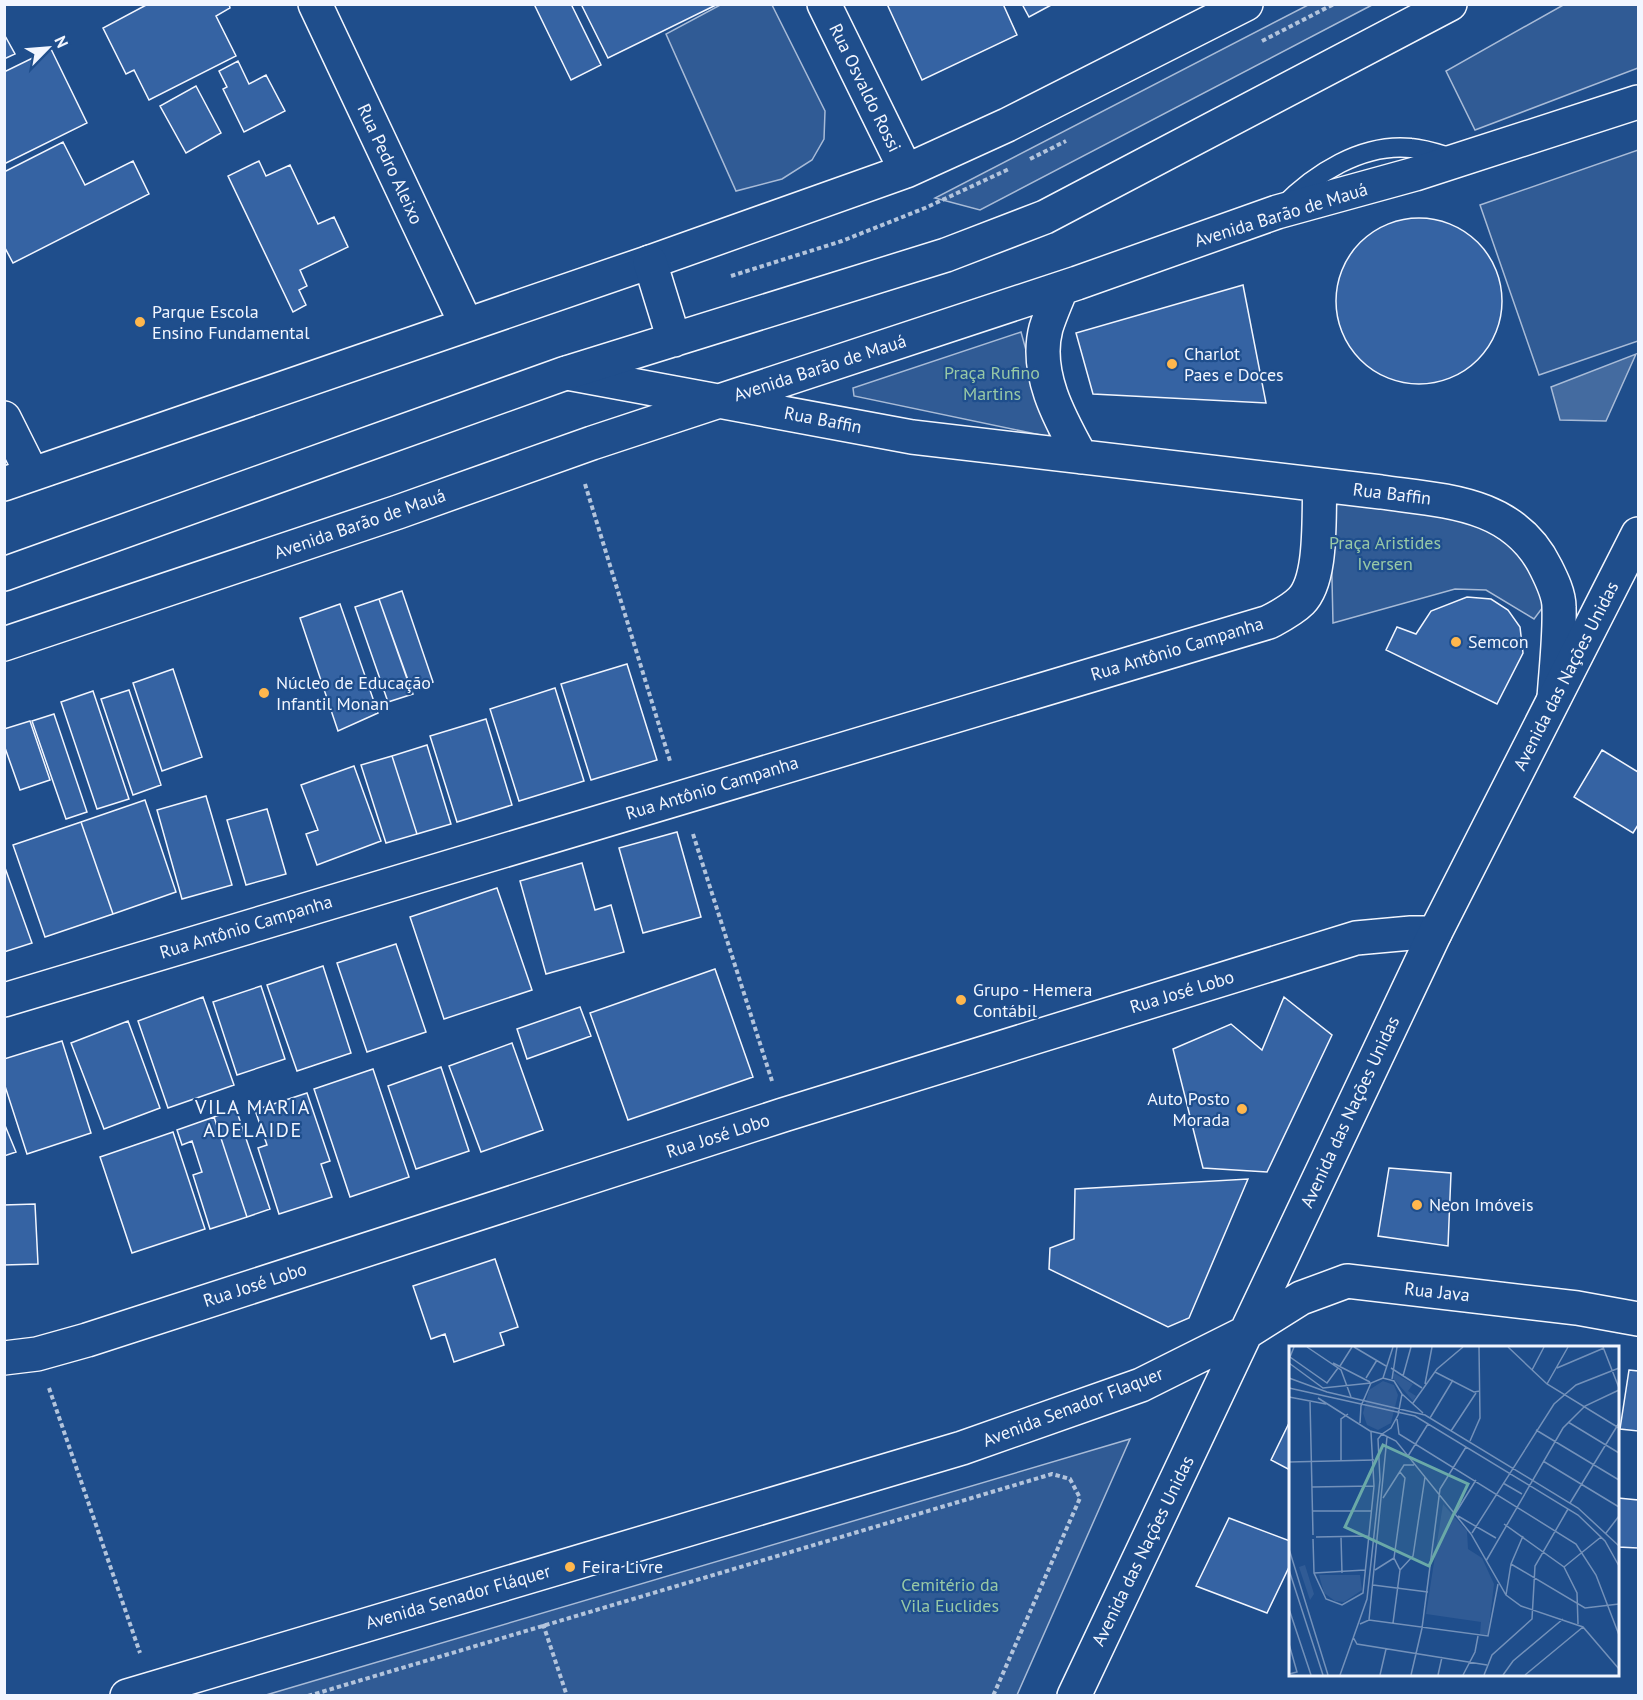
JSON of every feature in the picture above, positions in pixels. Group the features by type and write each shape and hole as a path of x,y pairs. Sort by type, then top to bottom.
{"street":[{"name":"Rua Pedro Aleixo","path":"315,4 466,324"},
{"name":"Rua Osvaldo Rossi","path":"824,4 906,171"},
{"path":"4,418 18,479 650,262 906,171 1007,125 1246,4"},
{"path":"4,574 567,373 946,255 1045,217 1449,4"},
{"name":"Avenida Barão de Mauá","path":"4,644 398,512 574,449 1061,289 1277,212 1415,174 1638,102"},
{"path":"650,262 674,340"},
{"path":"1061,289 1045,331 1043,361 1048,385 1062,422 1081,457"},
{"name":"Rua Baffin","path":"567,373 912,437 1458,503 1478,508 1504,520 1524,536 1540,556 1552,580 1559,605 1554,698"},
{"name":"Rua Antônio Campanha","path":"4,1000 1269,622 1286,613 1302,600 1312,580 1316,558 1320,486"},
{"name":"Avenida das Nações Unidas","path":"1074,1695 1435,933 1638,534"},
{"name":"Rua José Lobo","path":"4,1358 37,1354 98,1336 783,1115 1356,938 1435,933"},
{"name":"Rua Java","path":"1247,1332 1301,1298 1347,1281 1566,1306 1638,1319"},
{"name":"Avenida Senador Flaquer","path":"962,1448 1090,1405 1141,1385 1247,1332"},
{"name":"Avenida Senador Fláquer","path":"139,1692 962,1448"}],"path":[{"path":"574,449 681,797 783,1115"},
{"path":"37,1354 139,1692"},
{"path":"308,1695 1052,1474 1070,1479 1080,1498 993,1695"},
{"path":"543,1624 567,1695"}],"shaded area":[{"path":"722,4 772,5 825,111 824,139 812,160 782,179 736,191 666,34"},
{"path":"1565,4 1638,5 1638,68 1475,130 1446,71"},
{"path":"1308,5 1372,5 980,210 935,198"},
{"path":"1638,150 1638,341 1539,375 1480,205"},
{"name":"Praça Rufino Martins","path":"1021,332 1050,437 854,396 853,388"},
{"path":"1636,354 1606,421 1560,420 1551,387"},
{"name":"Praça Aristides Iversen","path":"1330,493 1437,507 1515,544 1546,603 1534,619 1486,590 1455,589 1333,623"},
{"name":"Cemitério da Vila Euclides","path":"1130,1439 1017,1695 266,1695"}],"building":[{"path":"148,4 229,4 230,8 216,16 236,56 149,100 134,70 126,74 103,28"},
{"path":"534,4 571,4 601,65 571,80"},
{"path":"581,4 718,4 608,58"},
{"path":"887,4 1003,4 1017,35 922,80"},
{"path":"1022,4 1053,4 1029,17"},
{"path":"4,34 15,54 4,59"},
{"path":"51,49 87,123 4,164 4,72"},
{"path":"238,61 249,84 266,75 285,111 244,132 223,89 227,87 219,71"},
{"path":"196,86 221,133 186,153 160,106"},
{"path":"63,142 85,185 133,161 149,194 13,263 4,246 4,172"},
{"path":"259,161 266,176 290,165 318,224 334,217 348,247 300,270 307,286 299,290 306,305 293,312 228,176"},
{"path":"1419,218 1435,219 1451,224 1478,242 1496,269 1501,285 1501,317 1496,333 1478,360 1451,378 1435,383 1419,384 1403,383 1387,378 1360,360 1342,333 1337,317 1336,301 1337,285 1342,269 1360,242 1387,224 1403,219"},
{"name":"Charlot Paes e Doces","path":"1243,285 1266,403 1093,394 1076,333"},
{"path":"402,591 433,682 411,690 379,599"},
{"name":"Semcon","path":"1467,597 1491,599 1508,610 1520,627 1523,653 1497,704 1386,650 1397,627 1416,634 1431,611"},
{"path":"379,599 413,694 388,702 355,607"},
{"path":"340,604 378,713 338,731 300,618"},
{"path":"627,664 657,760 591,780 561,684"},
{"path":"173,669 202,757 162,771 133,683"},
{"path":"555,688 584,781 519,801 490,709"},
{"path":"129,690 161,785 133,795 101,699"},
{"path":"93,691 129,799 97,809 61,702"},
{"path":"54,714 87,812 66,819 32,721"},
{"path":"486,719 512,805 457,822 430,736"},
{"path":"30,721 50,780 20,790 4,745 4,729"},
{"path":"427,745 451,824 417,834 392,756"},
{"path":"1602,750 1638,772 1638,825 1633,833 1574,797"},
{"path":"392,756 417,834 386,843 361,765"},
{"path":"354,766 381,841 317,865 306,834 318,830 301,785"},
{"path":"206,796 232,885 182,899 157,810"},
{"path":"145,800 176,892 113,914 81,822"},
{"path":"267,809 286,874 246,885 227,820"},
{"path":"81,822 113,914 45,937 13,845"},
{"path":"677,832 701,917 643,933 619,848"},
{"path":"582,863 595,910 611,905 624,952 546,974 520,881"},
{"path":"4,865 32,943 4,952"},
{"path":"497,888 532,990 444,1019 410,917"},
{"path":"396,944 426,1032 367,1052 337,963"},
{"path":"323,966 351,1053 297,1071 267,985"},
{"path":"715,969 753,1077 628,1120 590,1013"},
{"path":"261,986 285,1059 237,1075 213,1002"},
{"path":"203,997 234,1085 168,1108 138,1021"},
{"name":"Auto Posto Morada","path":"1284,997 1332,1035 1267,1172 1203,1168 1173,1049 1231,1024 1262,1050"},
{"path":"580,1007 591,1036 527,1059 517,1029"},
{"path":"128,1021 160,1108 104,1129 71,1043"},
{"path":"62,1041 91,1133 27,1154 4,1083 4,1059"},
{"path":"512,1043 543,1130 481,1152 449,1066"},
{"path":"441,1067 469,1151 416,1169 388,1086"},
{"path":"373,1069 409,1177 350,1197 314,1089"},
{"path":"307,1093 330,1161 321,1164 332,1197 279,1214 258,1148 267,1145 255,1110"},
{"path":"236,1109 270,1209 247,1217 214,1117"},
{"path":"214,1117 247,1217 210,1229 193,1175 202,1172 192,1141 182,1145 177,1130"},
{"path":"4,1123 16,1152 4,1156"},
{"path":"173,1132 205,1229 132,1253 100,1157"},
{"name":"Neon Imóveis","path":"1389,1168 1451,1173 1448,1246 1378,1236"},
{"path":"1248,1179 1189,1318 1168,1327 1049,1269 1050,1248 1074,1239 1075,1189"},
{"path":"35,1204 38,1264 4,1265 4,1205"},
{"path":"495,1259 518,1327 500,1333 504,1345 454,1362 445,1334 431,1339 413,1286"},
{"path":"1629,1370 1638,1371 1638,1431 1620,1429"},
{"path":"1289,1423 1289,1469 1271,1460"},
{"path":"1619,1498 1638,1500 1638,1548 1619,1547"},
{"path":"1229,1518 1289,1541 1289,1567 1267,1613 1196,1586"}],"place":[{"name":"Parque Escola Ensino Fundamental","path":"140,322"},
{"name":"Charlot Paes e Doces","path":"1172,364"},
{"name":"Semcon","path":"1456,642"},
{"name":"Núcleo de Educação Infantil Monan","path":"264,693"},
{"name":"Grupo - Hemera Contábil","path":"961,1000"},
{"name":"Auto Posto Morada","path":"1242,1109"},
{"name":"Neon Imóveis","path":"1417,1205"},
{"name":"Feira Livre","path":"570,1567"}],"district":[{"name":"VILA MARIA ADELAIDE","path":"253,1118"}]}
